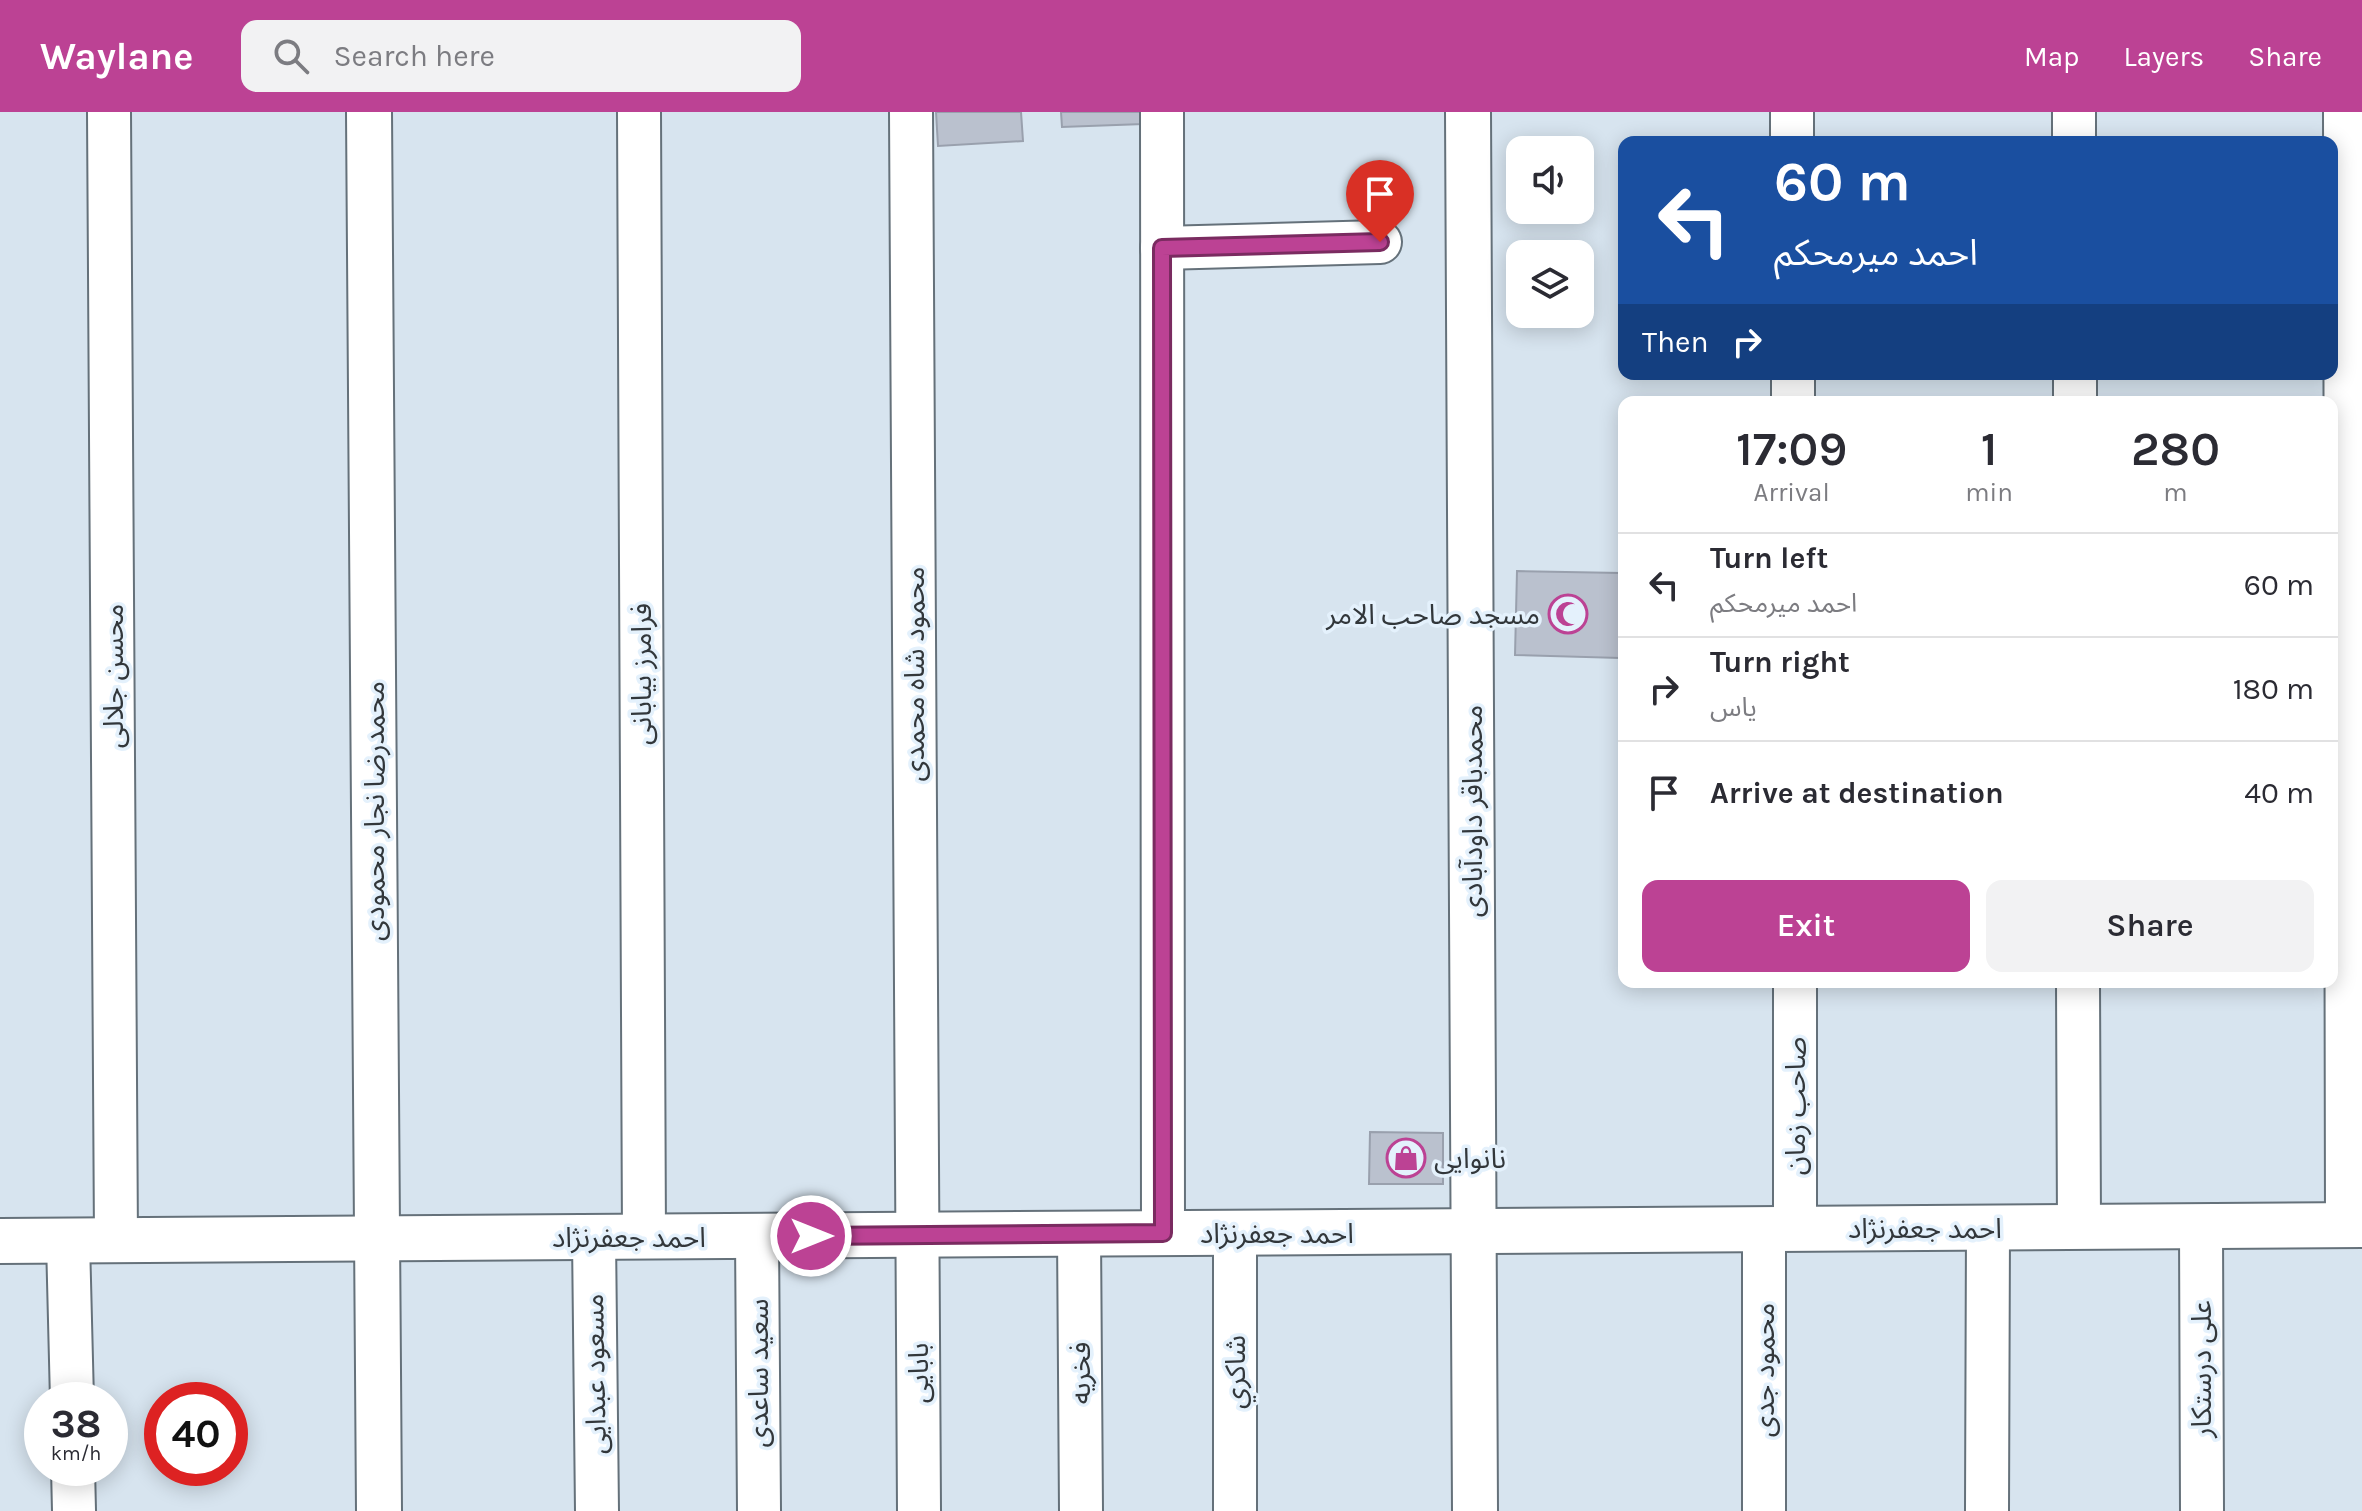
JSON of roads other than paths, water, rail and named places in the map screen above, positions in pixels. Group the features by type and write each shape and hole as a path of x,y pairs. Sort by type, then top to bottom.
{"street":[{"name":"محسن جلالی","path":"109,112 116,1240"},
{"name":"محمدرضا نجار محمودی","path":"369,112 379,1511"},
{"name":"فرامرز بیابانی","path":"639,112 644,1237"},
{"name":"محمود شاه محمدی","path":"911,112 918,1235"},
{"path":"1162,112 1163,1233"},
{"name":"محمدباقر داودآبادی","path":"1468,112 1475,1511"},
{"path":"1792,112 1792,136"},
{"path":"2074,112 2074,136"},
{"path":"2345,112 2354,1225"},
{"path":"1162,248 1380,242"},
{"name":"صاحب زمان","path":"1780,1229 1795,988"},
{"path":"2078,988 2079,1227"},
{"name":"احمد جعفرنژاد","path":"0,1241 2354,1225"},
{"name":"علی درستکار","path":"2201,1226 2202,1511"},
{"path":"1987,1511 1988,1228"},
{"name":"محمود جدی","path":"1764,1511 1780,1229"},
{"name":"شاكري","path":"1235,1233 1235,1511"},
{"name":"فخریه","path":"1079,1234 1081,1511"},
{"name":"بابایی","path":"918,1235 919,1511"},
{"name":"سعید ساعدی","path":"757,1236 759,1511"},
{"name":"مسعود عبدایی","path":"594,1237 597,1511"},
{"path":"68,1241 72,1382"},
{"path":"73,1486 74,1511"}],"place":[{"name":"مسجد صاحب الامر","path":"1568,614"},
{"name":"نانوایی","path":"1406,1158"}]}
